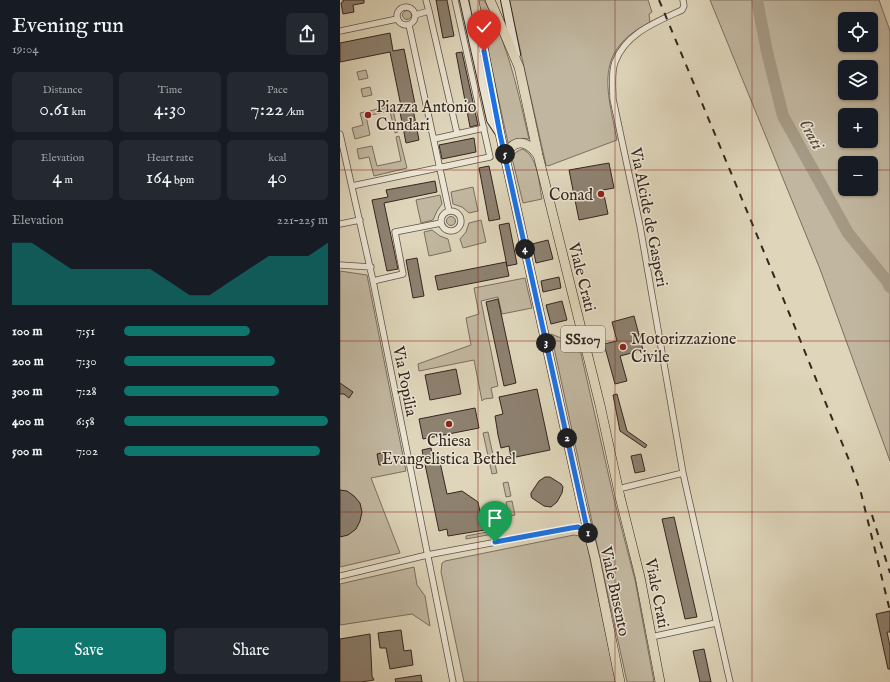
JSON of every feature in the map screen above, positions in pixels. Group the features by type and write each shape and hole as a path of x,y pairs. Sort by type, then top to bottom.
{"main road":[{"name":"SS107","path":"474,0 505,156"},
{"name":"Viale Crati","path":"490,0 519,67 538,155 598,398 618,489 640,577 660,682"},
{"path":"505,156 511,147 521,143 528,144 538,155"},
{"name":"Viale Busento","path":"505,156 620,682"}],"street":[{"path":"426,0 457,134"},
{"path":"352,186 440,166 490,157 455,0"},
{"path":"464,0 491,120 500,134"},
{"path":"505,0 519,67"},
{"name":"Via Alcide de Gasperi","path":"683,0 684,6 682,10 642,29 631,38 614,62 612,77 613,99 640,226 683,473"},
{"path":"404,7 413,9 415,15 414,21 408,25 403,25 397,19 398,12 404,7"},
{"path":"415,15 429,11"},
{"path":"340,31 397,19"},
{"path":"408,25 449,211"},
{"path":"434,139 484,128"},
{"name":"Via Popilia","path":"340,134 374,280 453,682"},
{"path":"449,211 456,212 461,220 457,230 450,232 444,229 441,223 443,214 449,211"},
{"path":"340,224 360,220"},
{"path":"374,280 403,274 395,232 441,223"},
{"path":"340,265 371,267"},
{"path":"618,489 663,475 683,473 730,682"},
{"path":"340,576 427,555 571,528 578,527 588,533"},
{"path":"651,637 716,623"}],"shaded area":[{"path":"477,0 484,0 500,33 521,104 529,139 523,138 513,140 508,143"},
{"path":"509,0 648,0 652,12 649,14 650,23 632,34 619,46 612,58 608,72 610,104 617,140 548,166 546,165"},
{"path":"710,0 879,0 890,31 890,461 820,269"},
{"path":"407,10 412,15 407,20 402,15"},
{"path":"366,70 368,78 359,80 357,72"},
{"path":"370,87 372,95 363,97 361,89"},
{"path":"392,106 398,132 395,133 390,111 366,116 370,135 355,139 352,128 363,125 360,113"},
{"path":"399,136 407,168 374,176 369,157 359,159 357,149 372,146 377,166 401,161 396,137"},
{"path":"522,149 527,152 535,164 542,199 523,203 512,158 516,152"},
{"path":"473,187 478,211 469,213 462,207 453,204 451,192"},
{"path":"440,195 442,204 433,220 421,223 416,200"},
{"path":"451,216 456,221 451,226 446,221"},
{"path":"481,220 486,242 463,248 460,239 466,232 469,223"},
{"path":"432,230 440,236 448,239 451,251 429,256 424,232"},
{"path":"340,271 367,275 406,471 371,478 400,553 340,567"},
{"path":"525,278 532,308 502,314 498,297 481,301 498,386 491,388 493,398 484,399 482,401 474,360 419,371 418,364 471,345 466,318 479,314 474,288"},
{"path":"551,334 579,345 614,499 635,580 654,682 627,682"},
{"path":"488,432 497,473 492,474 483,433"},
{"path":"508,482 511,496 506,497 503,483"},
{"path":"512,501 515,515 509,516 506,502"},
{"path":"498,530 498,533 466,539 466,536"},
{"path":"574,535 580,536 586,540 616,682 464,682 441,572 442,563 445,561"},
{"path":"414,567 417,585 425,596 430,626 412,614 340,625 340,584"}],"building":[{"path":"343,0 364,0 364,3 353,5 354,12 343,14 341,3"},
{"path":"436,0 447,0 454,36 443,38"},
{"path":"390,33 393,51 404,49 415,104 412,104 419,140 406,143 399,107 401,106 390,52 340,62 340,43"},
{"path":"462,52 478,125 470,127 456,53"},
{"path":"474,138 476,152 442,159 439,145"},
{"path":"609,163 614,188 603,190 608,214 579,220 569,170"},
{"path":"489,166 500,219 489,221 479,168"},
{"path":"435,181 437,192 384,203 398,269 387,271 372,200 388,197 386,190"},
{"path":"509,223 517,264 507,266 499,225"},
{"path":"548,240 553,259 536,263 532,244"},
{"path":"417,258 424,296 413,298 406,260"},
{"path":"506,262 509,276 438,290 435,276"},
{"path":"559,277 561,288 543,292 541,281"},
{"path":"498,299 516,383 504,386 486,302"},
{"path":"562,301 567,320 551,324 546,305"},
{"name":"Motorizzazione Civile","path":"634,316 643,350 620,356 627,381 615,384 604,344 617,341 612,322"},
{"path":"456,369 461,394 430,400 425,375"},
{"path":"340,383 353,392 349,398 344,394 340,394"},
{"path":"537,389 550,450 511,458 509,446 501,448 498,435 495,416 503,414 499,397"},
{"path":"617,394 627,431 647,445 645,448 620,431 613,395"},
{"name":"Chiesa Evangelistica Bethel","path":"475,408 479,428 423,439 419,419"},
{"path":"431,448 432,454 438,453 447,494 462,491 478,502 480,512 485,511 486,520 496,518 497,528 448,536 447,529 439,531 422,450"},
{"path":"385,452 387,464 379,465 377,454"},
{"path":"641,454 645,471 635,473 631,456"},
{"path":"545,477 550,477 563,487 562,493 557,502 551,507 544,506 531,496 531,493 539,481"},
{"path":"340,490 347,491 354,496 360,503 362,512 356,529 348,535 340,537"},
{"path":"674,517 697,617 685,619 662,519"},
{"path":"890,611 890,632 887,632 890,646 890,669 888,669 876,614"},
{"path":"401,630 404,651 411,650 413,665 390,669 386,648 380,648 378,633"},
{"path":"370,634 372,676 374,680 361,682 340,682 340,639"},
{"path":"704,649 711,682 700,682 693,651"},
{"path":"421,675 422,682 396,682 395,679"}],"waterway":[{"name":"Crati","path":"757,0 767,52 783,116 848,233 887,281 890,287"}],"railway":[{"path":"659,0 851,465 861,493 890,611"},
{"path":"872,515 890,573"}],"place":[{"name":"Piazza Antonio Cundari","path":"368,115"},
{"name":"Conad","path":"601,194"},
{"name":"Motorizzazione Civile","path":"623,347"},
{"name":"Chiesa Evangelistica Bethel","path":"449,424"}],"route":[{"path":"484,51 500,134 588,533 578,527 495,542"}]}
